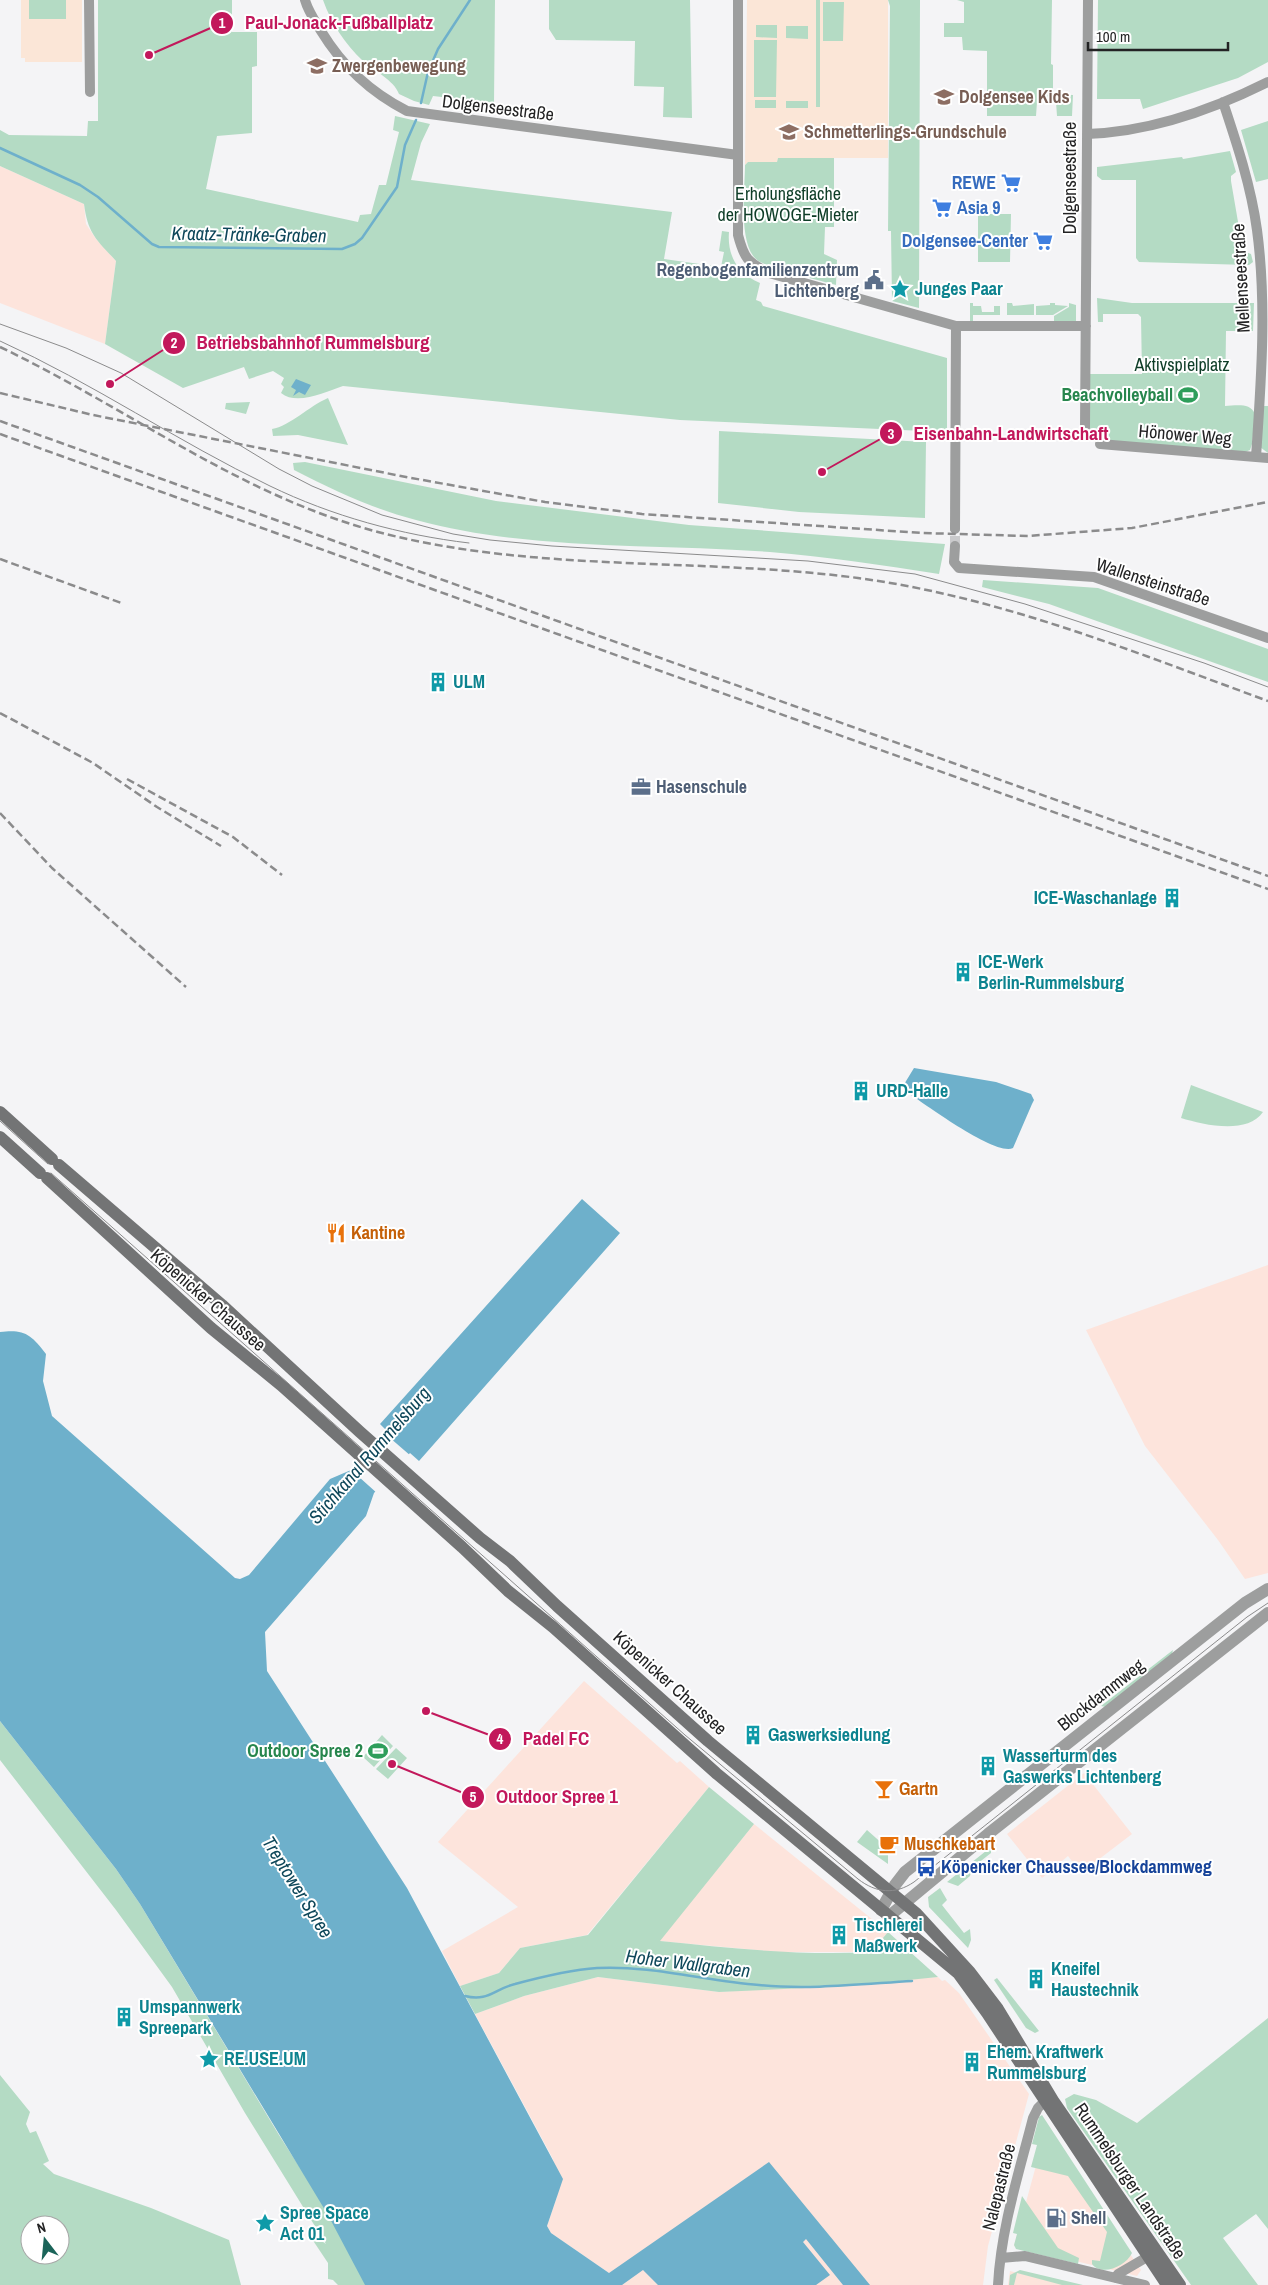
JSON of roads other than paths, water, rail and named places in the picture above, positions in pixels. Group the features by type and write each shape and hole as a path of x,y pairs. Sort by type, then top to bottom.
{"main road":[{"name":"Köpenicker Chaussee","path":"0,1112 222,1305 360,1432 517,1567 557,1606 708,1741 905,1903 963,1972"},
{"name":"Köpenicker Chaussee","path":"0,1137 211,1328 348,1445 508,1591 553,1627 716,1773 885,1914 963,1972"},
{"name":"Rummelsburger Landstraße","path":"963,1972 1044,2102 1152,2254 1180,2285"},
{"name":"Rummelsburger Landstraße","path":"963,1972 1003,2017 1054,2102 1152,2254 1162,2284"}],"street":[{"path":"88,0 90,92"},
{"name":"Dolgenseestraße","path":"305,0 326,38 352,73 370,89 408,112 738,155"},
{"path":"738,0 738,235 744,257 755,266 769,273 956,326 1086,326"},
{"name":"Dolgenseestraße","path":"1085,428 1088,0"},
{"path":"1087,134 1113,133 1163,123 1223,102 1268,82"},
{"name":"Mellenseestraße","path":"1223,102 1247,178 1257,230 1260,268 1261,334 1256,457"},
{"path":"955,529 956,326"},
{"name":"Hönower Weg","path":"1100,444 1268,458"},
{"name":"Wallensteinstraße","path":"955,546 954,562 959,568 1099,578 1268,638"},
{"name":"Blockdammweg","path":"885,1914 891,1891 908,1870 1264,1591 1268,1606"},
{"path":"885,1914 905,1903 1268,1613"},
{"name":"Nalepastraße","path":"998,2285 1001,2242 1034,2118 1038,2108 1044,2102"},
{"path":"1116,2278 1118,2274 1139,2260 1152,2254"},
{"path":"1001,2258 1025,2256 1145,2285"}],"water":[{"path":"296,379 311,385 305,395 299,392 293,396 296,390 291,387"},
{"path":"914,1068 996,1082 1031,1094 1034,1100 1013,1148 1004,1149 976,1137 904,1090 903,1086"},
{"path":"582,1199 620,1233 419,1461 410,1453 374,1493 366,1516 265,1632 267,1671 407,1888 563,2179 547,2226 551,2233 609,2273 769,2162 870,2285 843,2285 806,2239 803,2242 830,2275 816,2285 658,2285 643,2270 622,2285 365,2285 328,2215 140,1904 116,1869 0,1721 0,1332 15,1331 26,1334 46,1354 43,1381 52,1416 235,1578 240,1579 249,1575 330,1479 351,1470 386,1430 380,1424"}],"waterway":[{"name":"Kraatz-Tränke-Graben","path":"421,103 428,72 438,49 470,0"},
{"name":"Kraatz-Tränke-Graben","path":"0,148 80,185 98,197 152,244 159,247 342,249 355,244 362,238 397,187 405,145 416,120"},
{"name":"Hoher Wallgraben","path":"465,1996 485,1996 508,1986 535,1979 597,1968 637,1969 739,1983 797,1987 912,1981"}],"tunnel":[{"path":"955,529 955,546"}],"tram line":[{"path":"0,324 66,348 121,373 279,469 312,486 382,515 453,534 490,540 552,546 808,561 915,574 1025,604 1204,663 1268,687"},
{"path":"0,341 35,357 202,451 294,497 367,523 418,535 469,543"},
{"path":"0,1121 48,1164"},
{"path":"51,1173 685,1735 858,1879 879,1890 900,1889 914,1882 1247,1617 1268,1603"}],"railway":[{"path":"0,347 94,396 231,473 278,496 327,516 378,532 437,545 496,554 798,572 858,578 911,587 963,598 1066,628 1268,701"},
{"path":"0,393 93,415 406,477 545,502 642,514 922,533 1028,536 1132,528 1268,502"},
{"path":"0,421 1268,876"},
{"path":"0,434 1268,889"},
{"path":"0,559 124,604"},
{"path":"0,713 93,763 157,807 221,846"},
{"path":"127,779 233,837 282,875"},
{"path":"0,813 52,868 186,987"}],"place":[{"name":"Paul-Jonack-Fußballplatz","path":"149,55"},
{"name":"Zwergenbewegung","path":"317,66"},
{"name":"Dolgensee Kids","path":"944,97"},
{"name":"Schmetterlings-Grundschule","path":"789,132"},
{"name":"REWE","path":"1011,183"},
{"name":"Asia 9","path":"942,208"},
{"name":"Dolgensee-Center","path":"1043,241"},
{"name":"Regenbogenfamilienzentrum Lichtenberg","path":"874,280"},
{"name":"Junges Paar","path":"900,289"},
{"name":"Betriebsbahnhof Rummelsburg","path":"110,384"},
{"name":"Beachvolleyball","path":"1188,395"},
{"name":"Eisenbahn-Landwirtschaft","path":"822,472"},
{"name":"ULM","path":"438,682"},
{"name":"Hasenschule","path":"641,787"},
{"name":"ICE-Waschanlage","path":"1172,898"},
{"name":"ICE-Werk Berlin-Rummelsburg","path":"963,972"},
{"name":"URD-Halle","path":"861,1091"},
{"name":"Kantine","path":"336,1233"},
{"name":"Padel FC","path":"426,1711"},
{"name":"Gaswerksiedlung","path":"753,1735"},
{"name":"Outdoor Spree 2","path":"378,1751"},
{"name":"Outdoor Spree 1","path":"392,1764"},
{"name":"Wasserturm des Gaswerks Lichtenberg","path":"988,1766"},
{"name":"Gartn","path":"884,1789"},
{"name":"Muschkebart","path":"889,1844"},
{"name":"Köpenicker Chaussee/Blockdammweg","path":"926,1867"},
{"name":"Tischlerei Maßwerk","path":"839,1935"},
{"name":"Kneifel Haustechnik","path":"1036,1979"},
{"name":"Umspannwerk Spreepark","path":"124,2017"},
{"name":"RE.USE.UM","path":"209,2059"},
{"name":"Ehem. Kraftwerk Rummelsburg","path":"972,2062"},
{"name":"Shell","path":"1056,2218"},
{"name":"Spree Space Act 01","path":"265,2223"}],"park label":[{"name":"Erholungsfläche der HOWOGE-Mieter","path":"788,204"},
{"name":"Aktivspielplatz","path":"1182,365"}],"water label":[{"name":"Stichkanal Rummelsburg","path":"369,1455"},
{"name":"Treptower Spree","path":"298,1887"}]}
